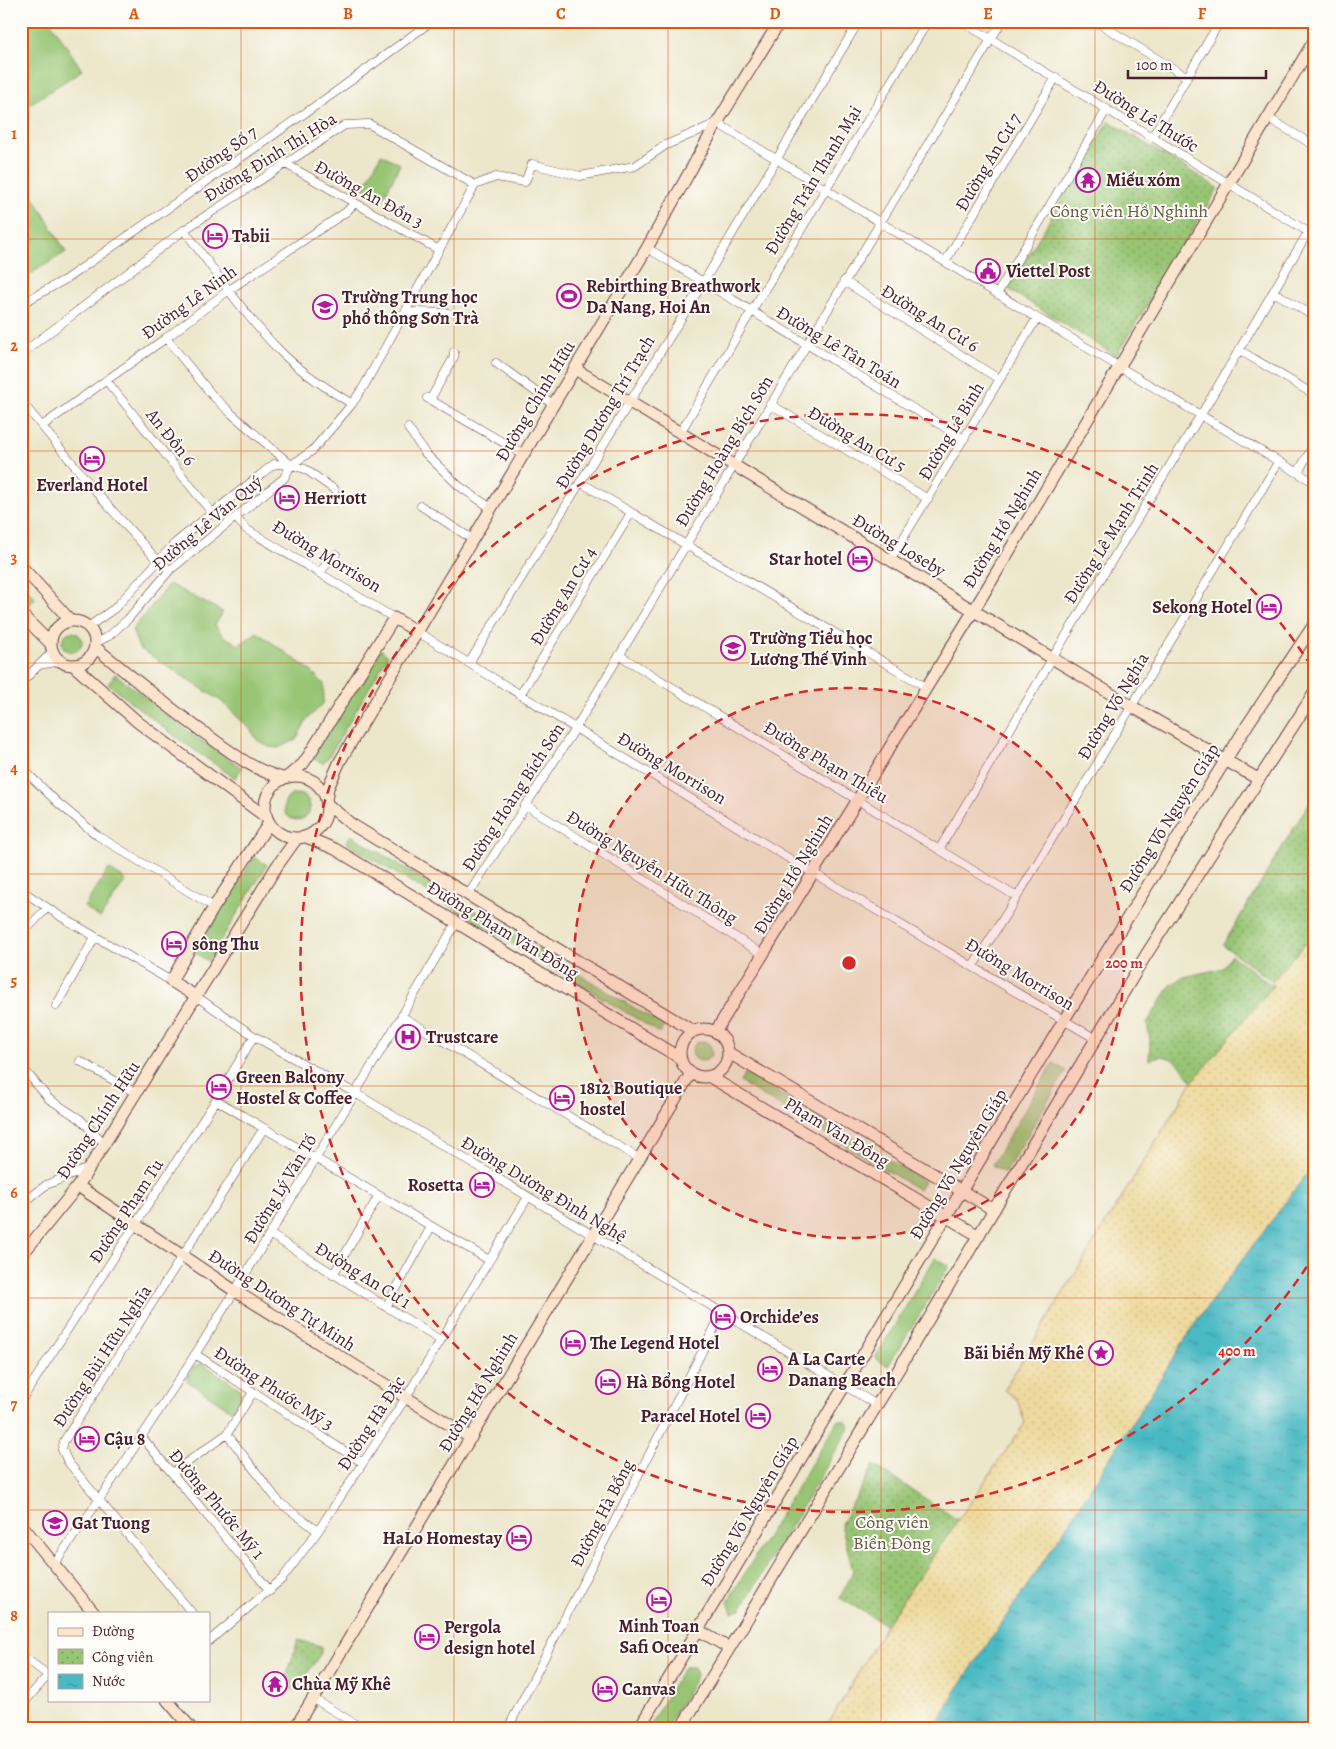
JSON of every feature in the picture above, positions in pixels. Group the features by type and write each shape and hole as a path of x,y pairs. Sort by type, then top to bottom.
{"street":[{"name":"Đường Số 7","path":"21,304 66,280 98,258 334,93 432,21"},
{"name":"Đường Chính Hữu","path":"327,802 328,788 335,769 416,631 554,405 647,248 717,123 780,21"},
{"name":"Đường Dương Trí Trạch","path":"469,663 703,282 859,21"},
{"name":"Đường Trần Thanh Mại","path":"680,434 751,312 928,21"},
{"name":"Đường Lê Thước","path":"961,21 1056,77 1311,234"},
{"name":"Đường Hoàng Bích Sơn","path":"468,895 574,729 1002,21"},
{"path":"1096,21 1187,77"},
{"path":"1152,137 1220,21"},
{"name":"Đường Hồ Nghinh","path":"716,1031 974,610 1315,39"},
{"name":"Đường An Cư 7","path":"945,262 1056,77"},
{"path":"997,294 1107,109"},
{"path":"1268,118 1315,146"},
{"path":"475,185 496,177 525,182 532,164 580,176 635,166 666,145 717,123 997,294 1315,483"},
{"name":"Đường Đinh Thị Hòa","path":"21,354 184,230 344,125 369,124 475,185"},
{"name":"Đường An Đồn 3","path":"284,163 439,250"},
{"name":"Đường Lê Văn Quý","path":"95,645 109,636 128,619 170,570 284,478 291,465 312,451 352,404 475,185"},
{"name":"Đường Lê Ninh","path":"42,426 166,338 229,290 346,212 354,204"},
{"path":"184,230 229,290 283,354 318,383 352,404"},
{"name":"Đường Lê Mạnh Trinh","path":"940,848 1053,657 1311,234"},
{"name":"Đường Lê Tân Toán","path":"647,248 964,439"},
{"name":"Đường An Cư 6","path":"844,281 999,380"},
{"path":"1274,292 1315,317"},
{"path":"403,314 448,312"},
{"name":"Đường Lê Binh","path":"890,560 1037,318"},
{"path":"166,338 212,395 291,465 305,469 335,490"},
{"path":"1240,350 1315,395"},
{"path":"454,352 454,358 428,399 523,454"},
{"path":"496,363 554,405"},
{"name":"Đường Loseby","path":"575,369 1053,657 1130,706 1258,779"},
{"name":"An Đồn 6","path":"106,380 212,513"},
{"path":"21,401 103,500 158,561 170,570"},
{"name":"Đường An Cư 5","path":"770,404 928,500"},
{"path":"408,428 425,453 459,486 491,508"},
{"path":"1298,472 1315,443"},
{"name":"Đường Võ Nghĩa","path":"973,966 1017,897 1130,706 1279,461"},
{"name":"Đường Lê Văn Quý","path":"88,627 115,608 175,543 212,513 274,464 291,465"},
{"path":"580,482 926,687"},
{"path":"421,506 472,539"},
{"name":"Đường An Cư 4","path":"520,695 631,513"},
{"name":"Đường Morrison","path":"236,518 246,528 574,729 813,873 1096,1039"},
{"path":"320,573 336,554"},
{"path":"21,566 71,621 88,627 95,645 150,694 260,771 285,777 304,776 318,785 327,802 327,812 320,827 302,837 280,834 267,820 139,723 73,665 61,661 39,664"},
{"path":"21,614 52,648 61,661"},
{"path":"171,981 267,820 265,801 267,794 277,782 303,764 394,618"},
{"path":"21,682 52,648 57,629 71,621"},
{"name":"Đường Võ Nguyên Giáp","path":"639,1728 1064,1020 1226,760 1315,623"},
{"path":"73,665 87,660 95,645"},
{"name":"Đường Phạm Thiều","path":"619,655 940,848 1017,897"},
{"path":"681,1728 979,1236 1146,955 1315,692"},
{"path":"21,768 58,803 98,836 214,907"},
{"name":"Đường Phạm Văn Đồng","path":"327,802 351,824 693,1031"},
{"name":"Đường Nguyễn Hữu Thông","path":"525,805 764,955"},
{"name":"Đường Chính Hữu","path":"21,1256 78,1186 277,866 302,837"},
{"name":"Đường Phạm Văn Đồng","path":"302,837 328,846 680,1058"},
{"path":"21,890 47,908 197,997"},
{"path":"21,935 47,908"},
{"name":"Đường Lý Văn Tố","path":"54,1564 142,1436 271,1235 355,1093 403,1017 456,923"},
{"path":"56,1006 95,937"},
{"name":"Đường Dương Đình Nghệ","path":"197,997 254,1036 355,1093 877,1405"},
{"path":"403,1017 640,1159"},
{"path":"708,1029 716,1031 727,1044 729,1053 722,1070 710,1076 697,1076 691,1073 684,1066 680,1058 681,1045 693,1031 708,1029"},
{"name":"Đường Phạm Tu","path":"21,1400 216,1100 254,1036"},
{"name":"Phạm Văn Đồng","path":"729,1053 962,1191"},
{"path":"80,1061 136,1093"},
{"path":"21,1066 49,1099 80,1119 104,1144"},
{"name":"Đường Hồ Nghinh","path":"295,1728 691,1073"},
{"name":"Phạm Văn Đồng","path":"710,1076 947,1217"},
{"path":"216,1100 316,1158 378,1197 489,1260"},
{"name":"Đường Bùi Hữu Nghĩa","path":"191,1612 100,1498 68,1462 62,1449 64,1441 184,1257 264,1128"},
{"path":"22,1204 46,1185 89,1168"},
{"name":"Đường Dương Tự Minh","path":"78,1186 235,1291 405,1399 471,1438"},
{"path":"962,1191 994,1210"},
{"path":"333,1275 378,1197"},
{"name":"Đường Hà Đặc","path":"210,1638 270,1591 282,1579 318,1531 405,1399 528,1197"},
{"path":"947,1217 979,1236"},
{"path":"386,1307 431,1227"},
{"name":"Đường An Cư 1","path":"271,1235 440,1340"},
{"name":"Đường Hà Bổng","path":"508,1728 722,1313"},
{"name":"Đường Phước Mỹ 3","path":"195,1354 363,1462"},
{"path":"172,1473 227,1434 253,1392"},
{"path":"227,1434 279,1502 318,1531"},
{"name":"Đường Phước Mỹ 1","path":"142,1436 270,1591"},
{"path":"21,1524 93,1612"},
{"path":"698,1630 729,1648"},
{"path":"21,1655 48,1674 21,1706"},
{"path":"314,1699 362,1728"},
{"path":"169,1702 191,1728"}],"green space":[{"path":"21,21 50,21 82,70 21,110"},
{"name":"Công viên Hồ Nghinh","path":"1109,121 1218,188 1116,356 1008,289"},
{"path":"381,154 400,164 383,199 363,189"},
{"path":"21,175 66,252 21,280"},
{"path":"21,582 35,598 28,607 21,600"},
{"path":"169,584 223,612 215,625 223,636 239,645 257,632 310,670 324,684 323,704 307,719 296,740 278,748 269,747 257,740 251,730 221,701 139,648 132,630"},
{"path":"72,632 79,635 82,642 79,649 72,652 65,649 62,642 65,635"},
{"path":"376,650 382,650 388,656 328,758 323,763 314,759 313,755"},
{"path":"115,674 193,735 242,768 235,778 181,741 108,684"},
{"path":"1315,793 1315,932 1272,981 1223,945"},
{"path":"297,794 306,798 310,807 306,816 297,820 288,816 284,807 288,798"},
{"path":"351,835 664,1026 660,1033 346,843"},
{"path":"254,857 267,865 208,961 195,953"},
{"path":"109,869 126,880 100,918 84,907"},
{"path":"1231,955 1273,986 1192,1082 1175,1061 1163,1057 1149,1060 1150,1039 1147,1023 1171,985 1184,977 1223,968"},
{"path":"702,1041 709,1044 712,1051 709,1058 702,1061 695,1058 692,1051 695,1044"},
{"path":"1053,1063 1066,1071 1005,1173 992,1165"},
{"path":"745,1073 924,1181 919,1190 740,1082"},
{"path":"935,1258 949,1266 888,1366 875,1358"},
{"path":"202,1363 239,1388 241,1396 232,1411 186,1380 193,1367"},
{"path":"838,1420 846,1421 850,1427 741,1609 732,1613 728,1601"},
{"name":"Công viên Biển Đông","path":"874,1465 958,1520 886,1625 840,1598 853,1571 841,1524"},
{"path":"298,1640 321,1646 321,1653 296,1691 283,1687"},
{"path":"684,1667 694,1667 697,1675 666,1728 648,1728"},
{"path":"337,1722 346,1728 320,1728 323,1723"}],"sand":[{"name":"Bãi biển Mỹ Khê","path":"1315,932 1315,1163 1200,1316 1060,1537 954,1694 936,1728 826,1728 886,1625 1025,1423 1017,1399 1004,1390 1192,1082 1273,986 1272,981"}],"water":[{"path":"1315,1163 1315,1728 936,1728 954,1694 1060,1537 1200,1316"}],"place":[{"name":"Miếu xóm","path":"1088,180"},
{"name":"Tabii","path":"215,236"},
{"name":"Viettel Post","path":"988,271"},
{"name":"Rebirthing Breathwork Da Nang, Hoi An","path":"569,296"},
{"name":"Trường Trung học phổ thông Sơn Trà","path":"325,307"},
{"name":"Everland Hotel","path":"92,459"},
{"name":"Herriott","path":"287,498"},
{"name":"Star hotel","path":"860,559"},
{"name":"Sekong Hotel","path":"1269,607"},
{"name":"Trường Tiểu học Lương Thế Vinh","path":"733,648"},
{"name":"sông Thu","path":"174,944"},
{"name":"Trustcare","path":"408,1037"},
{"name":"Green Balcony Hostel & Coffee","path":"219,1087"},
{"name":"1812 Boutique hostel","path":"562,1098"},
{"name":"Rosetta","path":"482,1185"},
{"name":"Orchide’es","path":"723,1317"},
{"name":"The Legend Hotel","path":"573,1343"},
{"name":"Bãi biển Mỹ Khê","path":"1101,1353"},
{"name":"A La Carte Danang Beach","path":"770,1369"},
{"name":"Hà Bổng Hotel","path":"608,1382"},
{"name":"Paracel Hotel","path":"758,1416"},
{"name":"Cậu 8","path":"87,1439"},
{"name":"Gat Tuong","path":"55,1523"},
{"name":"HaLo Homestay","path":"519,1538"},
{"name":"Minh Toan Safi Ocean","path":"659,1600"},
{"name":"Pergola design hotel","path":"427,1637"},
{"name":"Chùa Mỹ Khê","path":"275,1684"},
{"name":"Canvas","path":"605,1689"}]}
